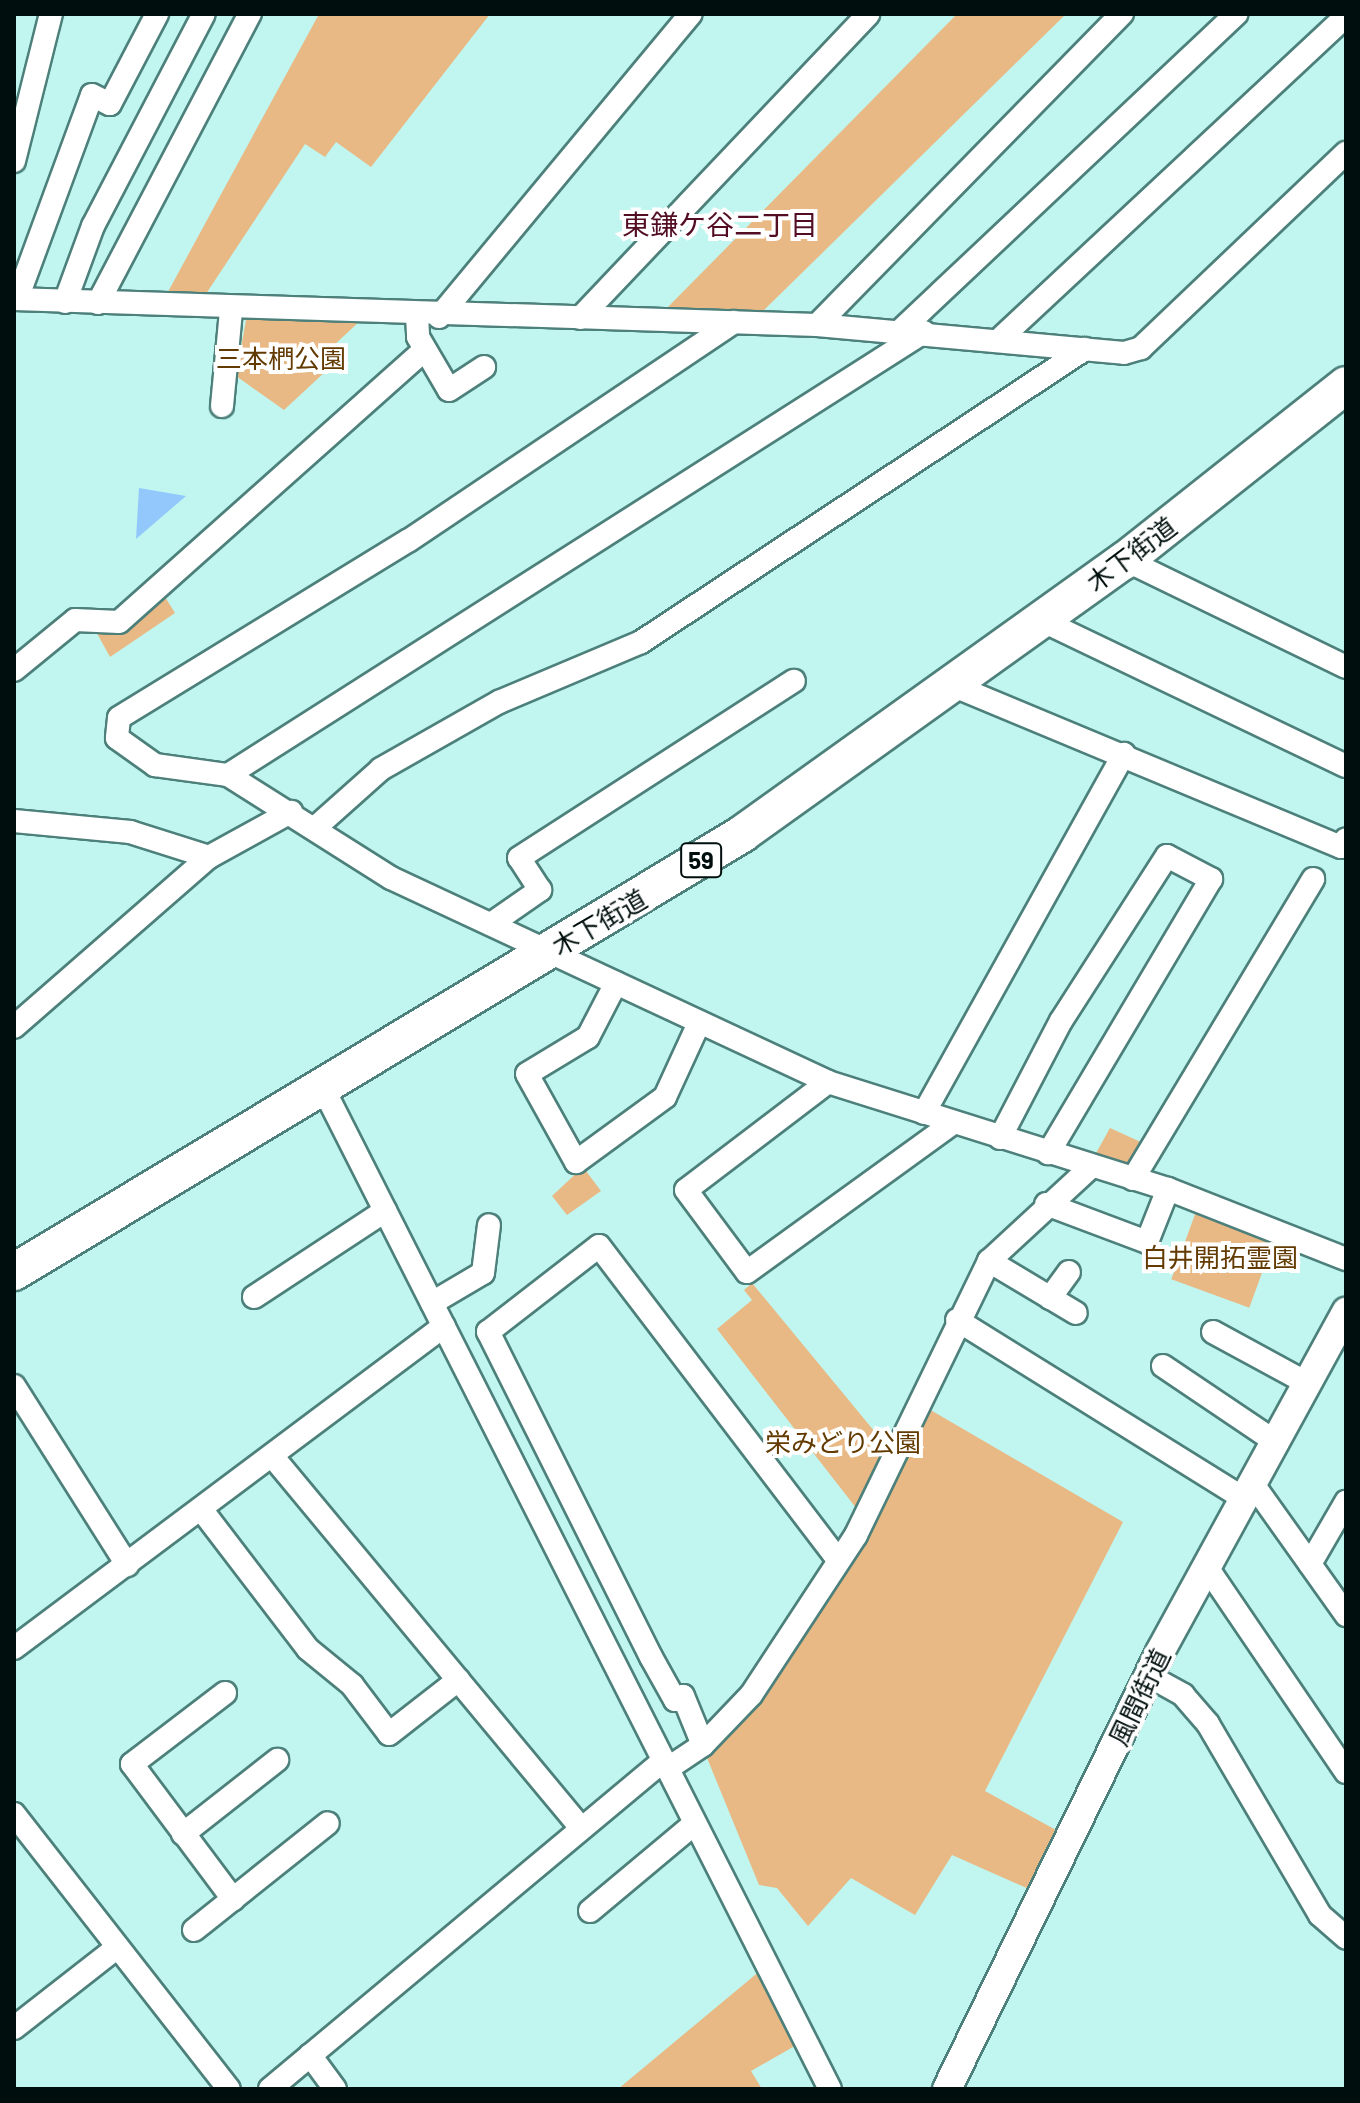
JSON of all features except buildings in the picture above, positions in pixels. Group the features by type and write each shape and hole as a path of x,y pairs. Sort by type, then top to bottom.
{"main road":[{"name":"木下街道","path":"14,1272 742,834 1131,554 1346,385"}],"street":[{"path":"14,161 51,14"},
{"path":"157,14 110,104 92,95 15,299 439,317 817,325 1002,337 1085,349 1141,348 1346,153"},
{"path":"65,302 93,226 204,14"},
{"path":"98,303 250,14"},
{"path":"439,317 691,14"},
{"path":"580,318 868,14"},
{"path":"817,325 1122,14"},
{"path":"901,330 1236,14"},
{"path":"1002,337 1346,16"},
{"path":"222,406 231,310"},
{"path":"417,315 424,350 449,390 484,367"},
{"path":"734,322 409,540 119,718 117,738 126,751 155,765 228,775 316,827 391,878 828,1082 1168,1189 1346,1259"},
{"path":"228,775 924,332"},
{"path":"316,827 381,769 499,702 641,642 1085,349"},
{"path":"14,670 75,620 119,622 424,350"},
{"path":"1131,554 1138,566 1346,667"},
{"path":"1041,620 1346,766"},
{"path":"491,924 540,890 519,858 794,681"},
{"path":"952,685 1124,754 1341,847 1346,839"},
{"path":"924,1113 1124,754"},
{"path":"14,1027 209,857 291,812"},
{"path":"14,821 130,832 209,857"},
{"path":"1000,1138 1061,1021 1167,856 1211,879 1048,1153"},
{"path":"1133,1179 1313,879"},
{"path":"616,983 588,1037 527,1074 576,1162 665,1097 699,1023"},
{"path":"828,1082 686,1190 747,1272 953,1123"},
{"path":"322,1086 830,2089"},
{"path":"270,2089 580,1827 665,1765 703,1745 751,1695 837,1558 856,1535 957,1320 989,1261 1046,1204 1091,1167"},
{"path":"1046,1204 1147,1242 1168,1189"},
{"path":"254,1297 385,1211"},
{"path":"432,1303 483,1273 489,1225"},
{"path":"703,1745 683,1696 675,1700 651,1657 488,1332 599,1246 837,1558"},
{"path":"989,1261 1076,1313"},
{"path":"1050,1298 1069,1272"},
{"name":"風間街道","path":"947,2089 1206,1566 1277,1443 1346,1312"},
{"path":"957,1320 1249,1492 1310,1564 1346,1615"},
{"path":"14,1648 444,1326"},
{"path":"1213,1332 1307,1383"},
{"path":"1163,1366 1277,1443"},
{"path":"14,1386 127,1565"},
{"path":"273,1457 580,1827"},
{"path":"1310,1564 1346,1502"},
{"path":"201,1509 308,1649 352,1685 389,1734 458,1680"},
{"path":"1206,1566 1346,1772"},
{"path":"1151,1677 1183,1695 1208,1724 1320,1915 1346,1938"},
{"path":"225,1693 132,1764 233,1899"},
{"path":"183,1834 277,1760"},
{"path":"14,1814 115,1949 229,2089"},
{"path":"194,1930 328,1823"},
{"path":"590,1911 694,1824"},
{"path":"14,2028 115,1949"},
{"path":"310,2055 335,2089"}],"green space":[{"path":"319,14 490,14 371,167 336,142 325,157 305,144 200,303 163,301"},
{"path":"957,14 1066,14 758,316 665,310"},
{"name":"三本椚公園","path":"246,320 361,320 331,348 340,358 284,410 236,376"},
{"path":"162,592 175,613 110,657 93,626 121,633"},
{"path":"1110,1128 1143,1143 1132,1166 1095,1155"},
{"path":"583,1167 601,1191 567,1215 552,1196"},
{"name":"白井開拓霊園","path":"1198,1206 1276,1234 1249,1308 1171,1279"},
{"name":"栄みどり公園","path":"752,1283 889,1449 860,1513 717,1329 752,1300 744,1290"},
{"path":"922,1405 1123,1522 985,1791 1056,1830 1029,1889 952,1855 915,1915 851,1878 808,1926 777,1888 759,1885 705,1753 756,1697"},
{"path":"761,1970 800,2043 751,2071 762,2089 618,2089"}],"water":[{"path":"139,488 186,496 136,539"}],"district":[{"name":"東鎌ケ谷二丁目","path":"720,224"}]}
